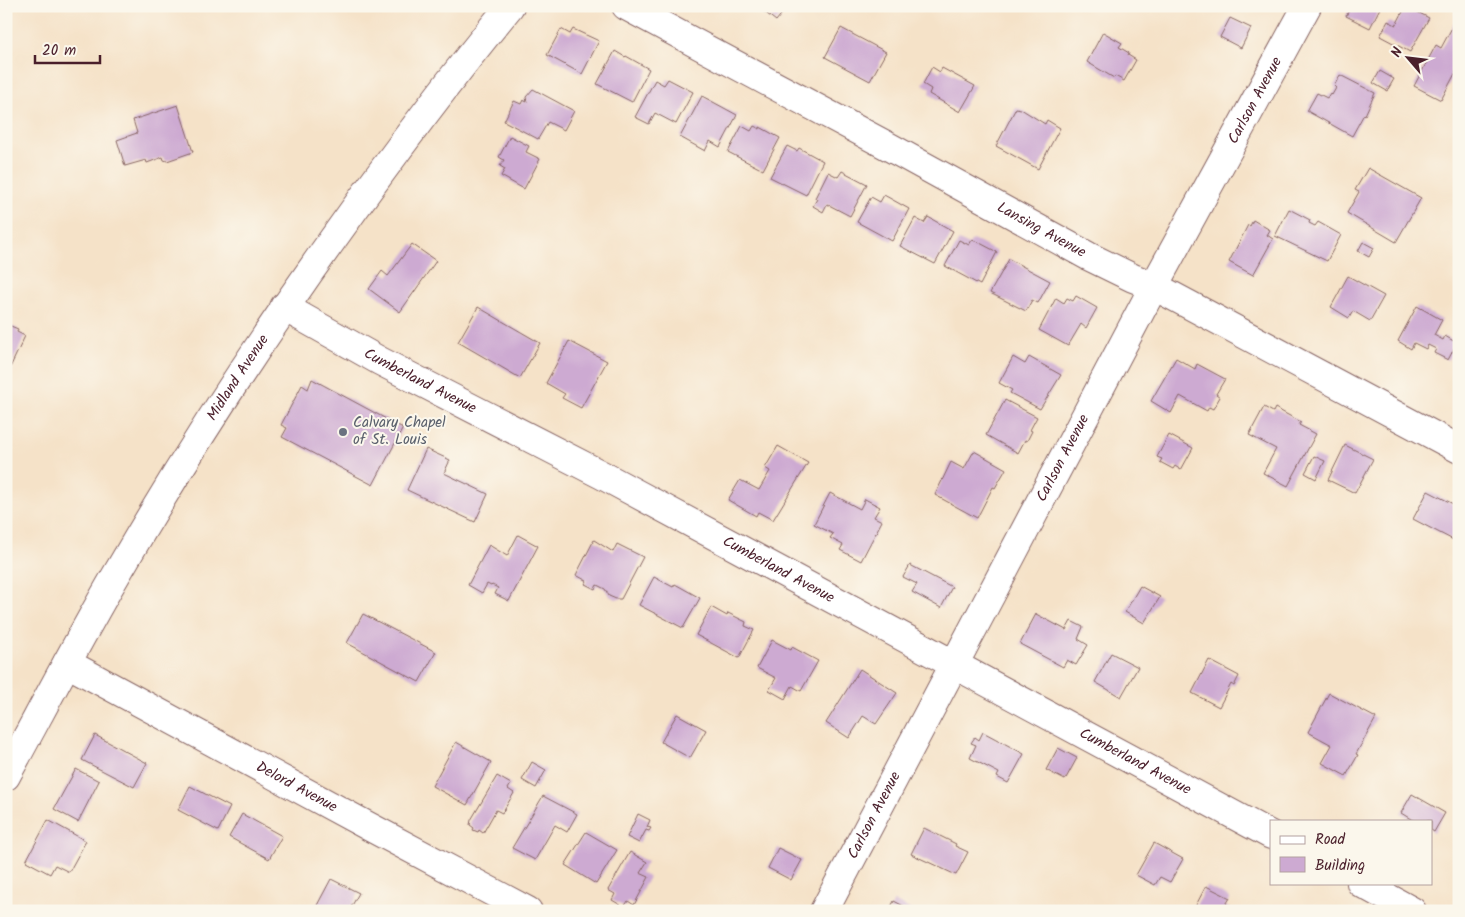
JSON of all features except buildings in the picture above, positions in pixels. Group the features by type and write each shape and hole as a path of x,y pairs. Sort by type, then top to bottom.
{"street":[{"name":"Midland Avenue","path":"6,776 121,566 230,388 284,307 378,176 477,46 510,6"},
{"name":"Lansing Avenue","path":"626,6 877,140 1088,256 1154,286 1459,449"},
{"name":"Carlson Avenue","path":"824,911 1154,286 1307,6"},
{"name":"Cumberland Avenue","path":"284,307 380,361 602,475 1270,834"},
{"name":"Delord Avenue","path":"67,663 528,911"},
{"path":"1363,884 1412,911"}],"place":[{"name":"Calvary Chapel of St. Louis","path":"343,432"}]}
